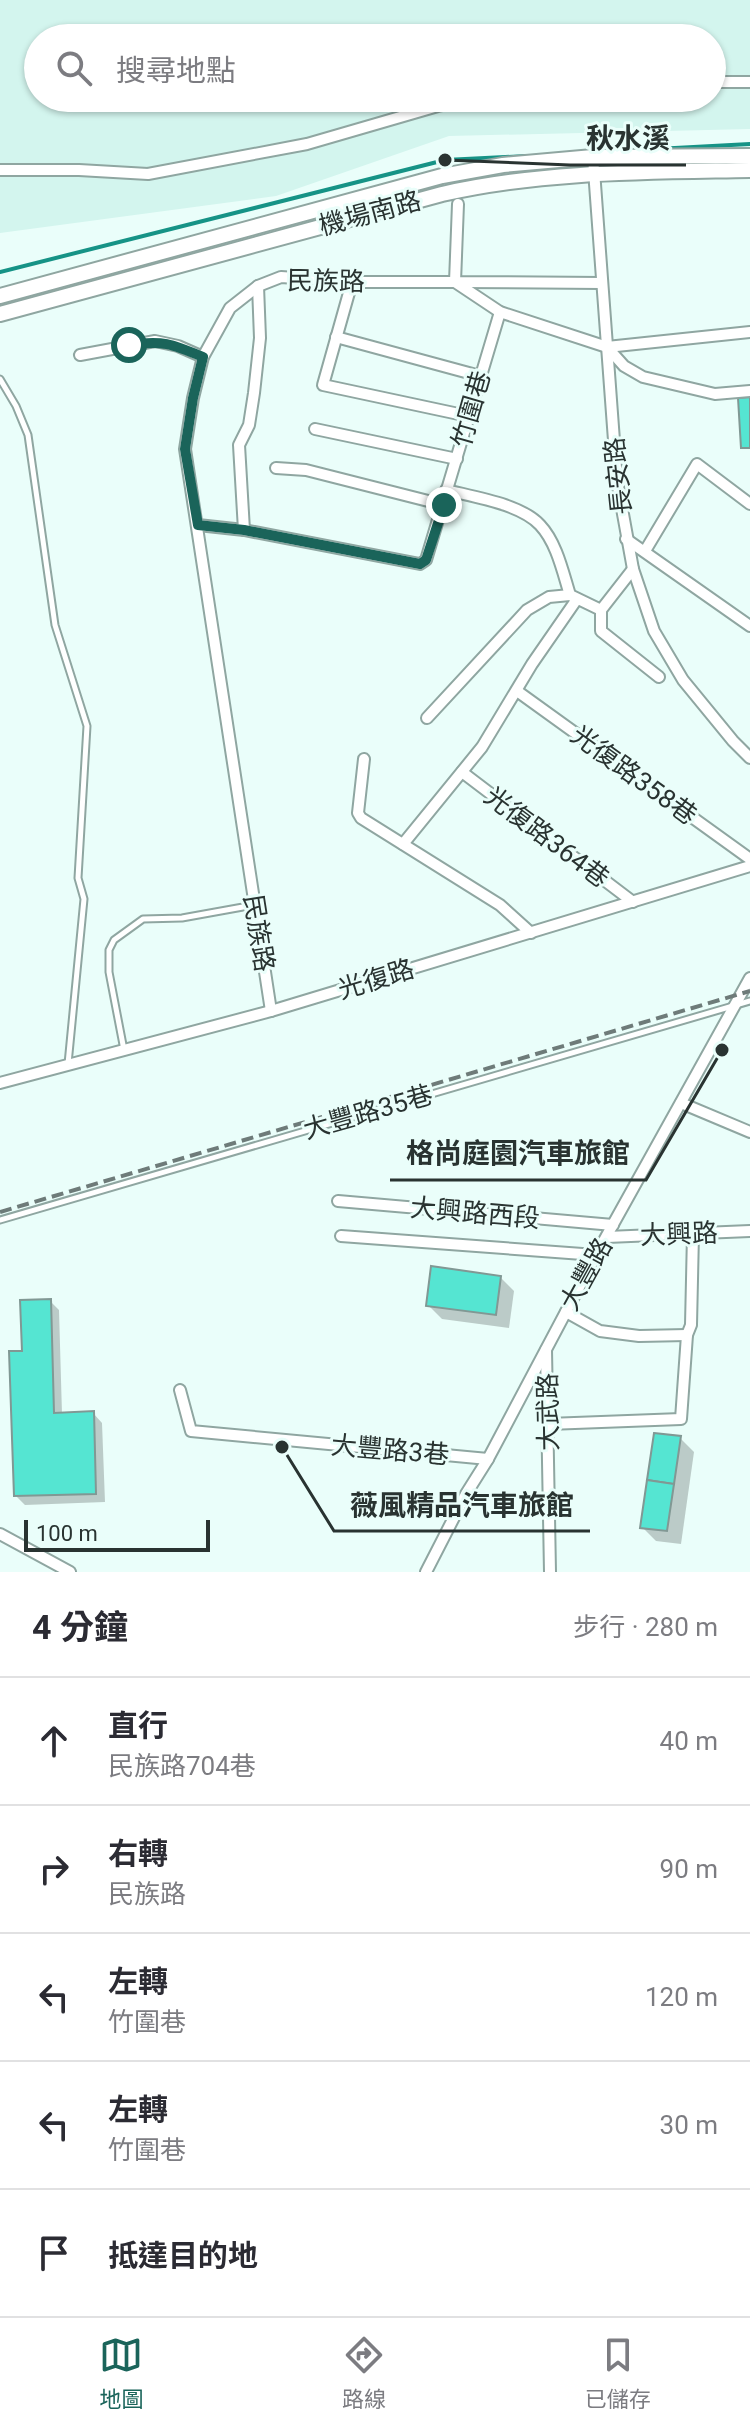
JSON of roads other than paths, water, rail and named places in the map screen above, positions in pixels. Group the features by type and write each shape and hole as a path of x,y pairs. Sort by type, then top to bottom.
{"street":[{"path":"726,82 750,82"},
{"path":"0,170 148,174 307,144 417,112"},
{"name":"機場南路","path":"0,296 442,176 503,165 593,157 750,156"},
{"name":"長安路","path":"593,157 617,481 633,569 654,631 683,680 750,758"},
{"name":"機場南路","path":"0,314 488,184 594,173 750,170"},
{"path":"458,204 455,282 500,312 607,347 750,332"},
{"name":"民族路","path":"271,1011 185,449 203,357 230,308 258,286 281,277 352,282 602,283"},
{"path":"352,282 323,385 468,416"},
{"path":"244,530 239,445 249,425 254,393 260,338 258,286"},
{"name":"竹圍巷","path":"198,525 244,530 420,564 426,560 500,312"},
{"path":"336,337 480,376"},
{"path":"80,355 155,341 178,346 203,357"},
{"path":"607,347 624,366 643,377 715,394 750,391"},
{"path":"315,429 457,459"},
{"path":"645,551 697,464 750,504"},
{"path":"276,468 306,470 444,505"},
{"path":"446,490 521,512 536,521 543,527 557,555 573,597"},
{"path":"626,539 750,626"},
{"path":"633,569 601,610 601,631 659,677"},
{"path":"427,718 527,610 549,597 573,597 601,610"},
{"path":"403,844 482,747 573,597"},
{"name":"光復路358巷","path":"517,691 750,859"},
{"path":"364,759 358,813 361,818 500,905 531,933"},
{"name":"光復路364巷","path":"462,772 633,902"},
{"name":"光復路","path":"0,1083 271,1011 750,866"},
{"name":"大豐路","path":"426,1572 596,1255 750,978"},
{"path":"681,1103 750,1132"},
{"name":"大興路西段","path":"338,1201 613,1225"},
{"name":"大興路","path":"607,1237 750,1231"},
{"path":"548,1424 681,1419 687,1335 691,1325 693,1234"},
{"path":"341,1236 596,1255"},
{"path":"566,1312 600,1331 639,1336 687,1335"},
{"name":"大武路","path":"546,1348 550,1572"},
{"name":"大豐路3巷","path":"180,1390 191,1431 488,1459"},
{"path":"0,1534 70,1572"}],"lane":[{"path":"0,379 28,435 55,625 87,726 78,878 84,899 68,1065"},
{"path":"124,1050 109,972 109,950 114,940 143,919 182,918 255,905"},
{"name":"大豐路35巷","path":"0,1220 750,1001"}],"waterway":[{"path":"637,150 750,144"},
{"path":"0,272 445,160 528,156"}],"railway":[{"path":"0,1212 750,991"}],"place":[{"name":"秋水溪","path":"445,160"},
{"name":"格尚庭園汽車旅館","path":"722,1050"},
{"name":"薇風精品汽車旅館","path":"282,1447"}]}
